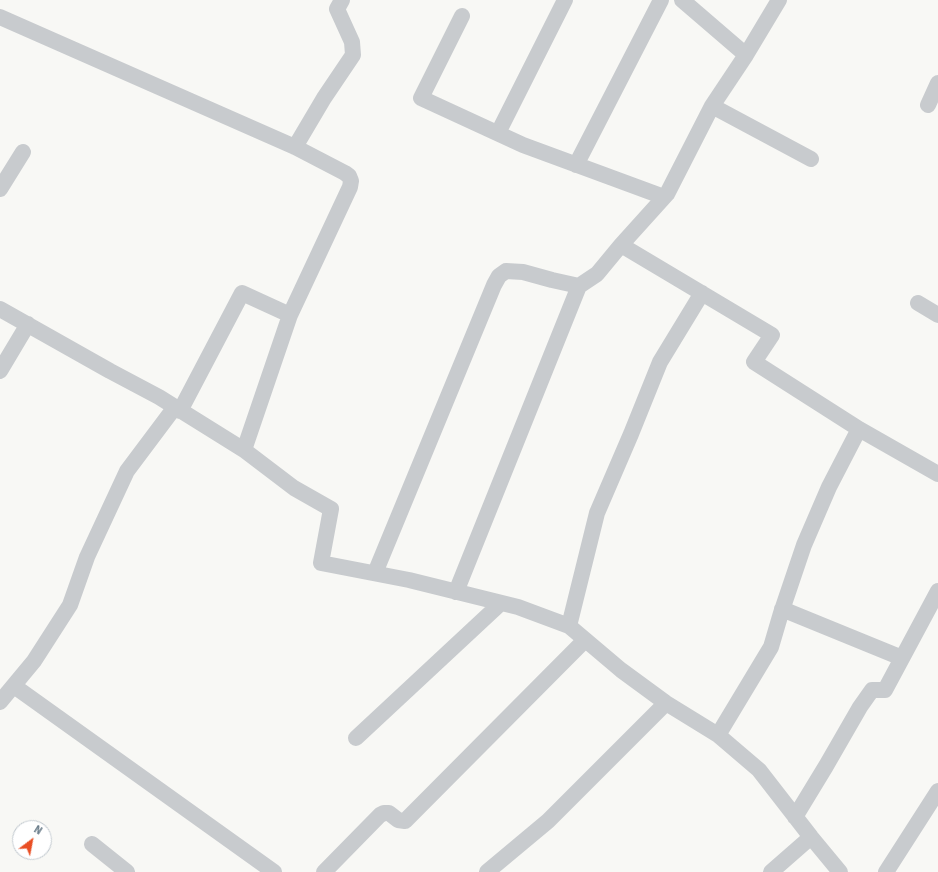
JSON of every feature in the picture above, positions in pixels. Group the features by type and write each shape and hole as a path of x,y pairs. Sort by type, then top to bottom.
{"street":[{"path":"294,147 353,55 352,42 337,9 342,0"},
{"path":"498,133 565,0"},
{"path":"576,165 661,0"},
{"path":"682,0 746,55"},
{"path":"456,592 579,286 597,274 664,197 712,106 746,55 779,0"},
{"path":"462,16 421,98 523,145 664,197"},
{"path":"0,17 294,147 349,176 351,181 350,187 290,315 244,450"},
{"path":"928,105 938,83"},
{"path":"712,106 811,159"},
{"path":"0,189 23,152"},
{"path":"621,245 772,335 754,362 859,429 938,474"},
{"path":"375,573 494,284 499,276 506,271 523,272 579,286"},
{"path":"0,702 34,661 70,605 87,556 127,471 178,409 242,293 290,315"},
{"path":"568,626 597,513 660,362 702,293"},
{"path":"918,303 938,315"},
{"path":"0,309 159,397 244,450 294,488 331,509 321,563 409,580 518,607 568,626 621,670 666,703 718,735 759,770 840,872"},
{"path":"0,371 28,324"},
{"path":"718,735 771,647 782,609 804,545 829,487 859,429"},
{"path":"795,817 860,707 872,690 885,690 938,591"},
{"path":"356,738 501,603"},
{"path":"782,609 902,658"},
{"path":"324,872 380,814 389,813 398,820 405,821 585,640"},
{"path":"14,686 274,872"},
{"path":"487,872 548,821 666,703"},
{"path":"886,872 938,792"},
{"path":"771,872 811,837"},
{"path":"92,844 127,872"}]}
